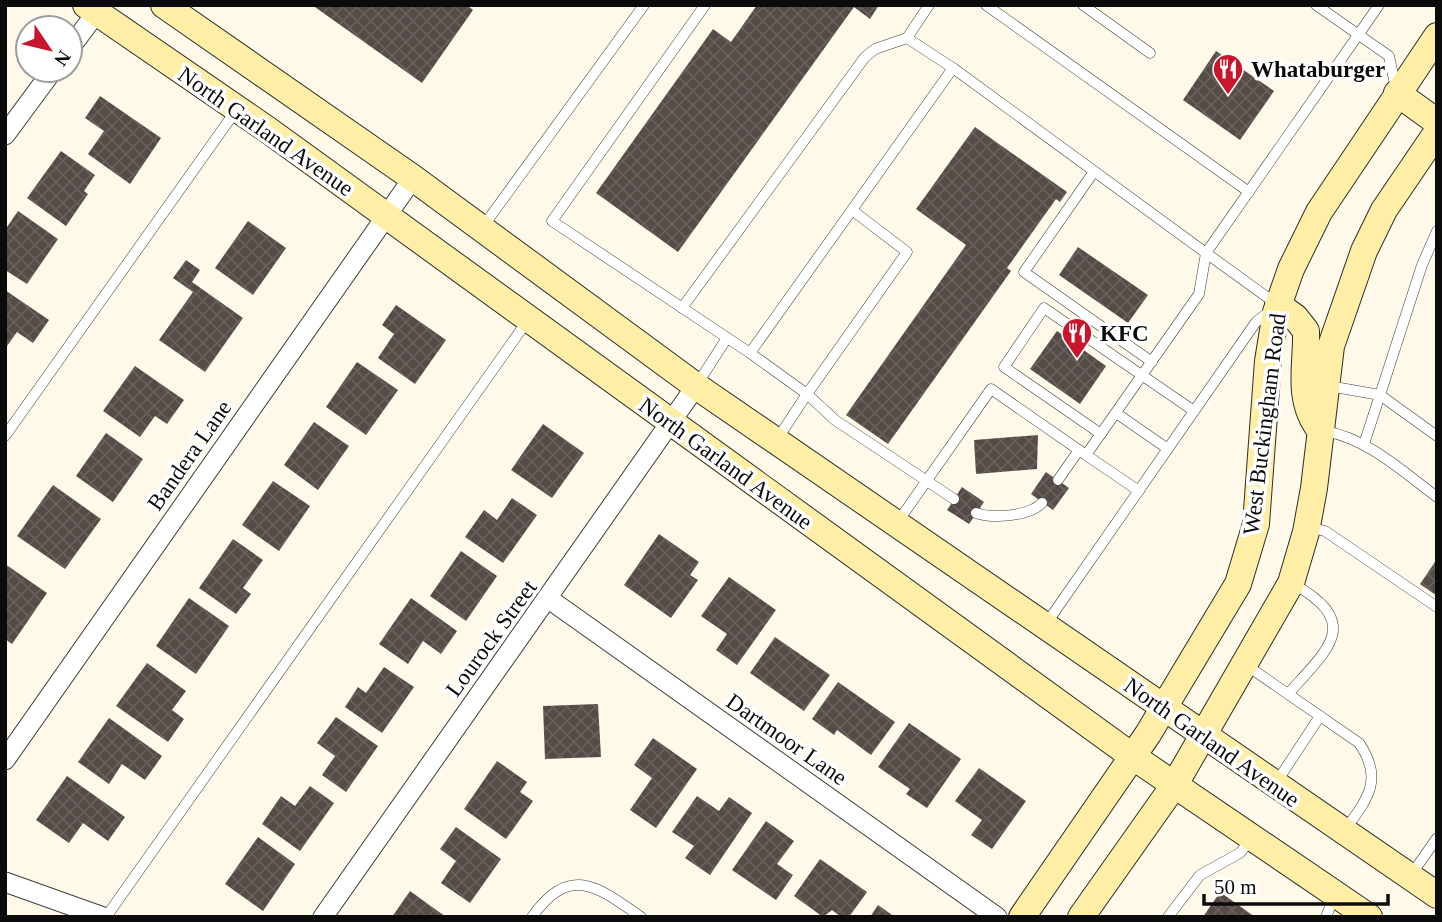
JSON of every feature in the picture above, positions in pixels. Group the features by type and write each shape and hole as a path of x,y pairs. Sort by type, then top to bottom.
{"main road":[{"name":"North Garland Avenue","path":"164,5 413,178 696,386 1203,737 1437,895"},
{"name":"North Garland Avenue","path":"95,8 1132,756 1252,837 1330,905 1368,917"},
{"name":"West Buckingham Road","path":"1022,917 1164,709 1238,584 1256,524 1262,471 1262,424 1278,304 1291,269 1319,212 1437,36"},
{"path":"1397,93 1437,121"},
{"path":"1081,917 1175,784 1292,583 1307,526 1331,346 1364,251 1384,210 1437,132"},
{"path":"1278,304 1306,331 1303,387 1310,416 1320,430"}],"street":[{"path":"84,26 95,8"},
{"path":"5,135 43,84"},
{"name":"Bandera Lane","path":"5,760 413,178"},
{"name":"Lourock Street","path":"323,917 364,855 549,599 696,386"},
{"name":"Dartmoor Lane","path":"549,599 997,917"},
{"path":"5,882 104,917"}],"lane":[{"path":"481,228 644,5"},
{"path":"705,5 552,221 750,353 807,394 835,420 954,499"},
{"path":"682,308 865,57 875,49 907,38 929,5"},
{"path":"986,5 1249,191"},
{"path":"1083,5 1150,53"},
{"path":"1058,480 1101,434 1199,294 1206,253 1379,5"},
{"path":"1319,6 1389,57 1397,93"},
{"path":"907,38 953,68 1093,173 1278,304 1256,322 1045,626"},
{"path":"750,353 953,68"},
{"path":"5,436 237,108"},
{"path":"1093,173 1024,272 1152,362"},
{"path":"775,441 907,251 852,210"},
{"path":"1364,444 1422,265 1437,232"},
{"path":"1101,434 1004,367 1044,308 1194,411"},
{"path":"104,917 529,319"},
{"path":"696,386 727,338"},
{"path":"1325,386 1380,395 1437,436"},
{"path":"897,524 991,389 1139,491"},
{"path":"1115,413 1168,449"},
{"path":"1320,430 1341,434 1364,444 1437,497"},
{"path":"976,513 987,517 1036,509 1042,503"},
{"path":"1307,526 1325,531 1437,607"},
{"path":"1288,694 1324,654 1334,628 1330,613 1318,598 1292,583"},
{"path":"1246,665 1359,743 1371,760 1373,779 1365,803 1343,832"},
{"path":"1275,786 1320,716"},
{"path":"1168,917 1200,875 1240,853 1252,837"},
{"path":"1410,877 1437,838"},
{"path":"532,917 546,897 563,886 581,883 602,890 641,917"}],"building":[{"path":"312,5 467,5 473,10 422,83"},
{"path":"757,5 879,5 870,19 854,7 678,252 596,193 713,29 731,42"},
{"name":"Whataburger","path":"1216,51 1274,91 1240,140 1183,100"},
{"path":"100,96 161,138 130,184 88,154 104,131 85,118"},
{"path":"975,127 1067,192 1060,202 1056,199 1007,268 1011,271 888,444 846,415 966,245 916,209"},
{"path":"61,151 95,175 84,191 88,194 66,226 27,198"},
{"path":"18,211 58,239 27,284 5,270 5,230"},
{"path":"248,221 286,248 253,295 215,268"},
{"path":"1078,247 1148,295 1128,323 1059,275"},
{"path":"186,260 200,270 192,282 243,318 205,372 159,340 193,292 173,278"},
{"path":"5,290 49,320 33,343 17,332 5,349"},
{"path":"396,305 446,340 415,384 378,358 394,334 382,325"},
{"path":"1057,331 1106,366 1080,404 1030,369"},
{"path":"357,362 398,390 366,435 326,407"},
{"path":"135,366 184,400 167,424 155,416 140,437 103,411"},
{"path":"314,422 349,446 318,490 284,465"},
{"path":"543,424 584,453 552,498 511,470"},
{"path":"106,433 143,459 113,502 76,476"},
{"path":"1038,435 1037,469 976,474 974,440"},
{"path":"1046,472 1069,488 1053,510 1031,494"},
{"path":"273,481 310,506 279,551 242,525"},
{"path":"53,485 101,519 65,569 17,536"},
{"path":"962,487 984,502 969,524 947,510"},
{"path":"512,498 537,515 503,563 465,537 484,510 497,520"},
{"path":"659,534 699,562 690,575 698,580 671,618 624,585"},
{"path":"233,539 263,560 243,588 251,594 236,614 199,588"},
{"path":"461,551 497,576 466,621 430,596"},
{"path":"1437,559 1437,596 1420,584"},
{"path":"5,564 47,593 12,644 5,639"},
{"path":"729,577 776,610 737,665 716,650 727,634 701,616"},
{"path":"189,598 229,626 196,674 156,646"},
{"path":"411,598 457,631 441,654 423,641 408,664 379,644"},
{"path":"775,637 830,675 804,711 750,673"},
{"path":"147,663 186,691 172,710 184,719 168,742 116,706"},
{"path":"384,667 414,687 382,733 345,707 358,687 366,693"},
{"path":"838,682 895,722 871,755 837,730 834,735 812,719"},
{"path":"598,704 601,757 545,759 543,706"},
{"path":"336,717 378,746 346,792 322,775 335,756 317,743"},
{"path":"109,718 162,756 145,780 122,764 109,784 78,762"},
{"path":"909,723 961,759 927,808 906,794 910,789 878,767"},
{"path":"653,738 697,769 656,828 630,810 652,778 634,765"},
{"path":"497,761 527,782 520,792 533,801 506,839 464,809"},
{"path":"979,768 1026,801 992,849 971,835 982,820 955,801"},
{"path":"67,776 125,817 108,841 83,823 69,843 36,820"},
{"path":"310,786 334,803 300,851 262,824 281,796 295,806"},
{"path":"697,796 719,811 729,797 752,813 710,875 685,858 694,846 672,832"},
{"path":"766,821 794,841 777,864 793,875 776,900 732,870"},
{"path":"456,827 501,859 470,903 441,883 456,861 440,849"},
{"path":"258,837 295,864 263,911 225,884"},
{"path":"820,859 867,892 849,917 841,917 832,910 823,917 794,896"},
{"path":"410,891 446,917 392,917"},
{"path":"1220,892 1255,917 1203,917"},
{"path":"878,905 895,917 870,917"}],"place":[{"name":"Whataburger","path":"1228,96"},
{"name":"KFC","path":"1077,360"}]}
